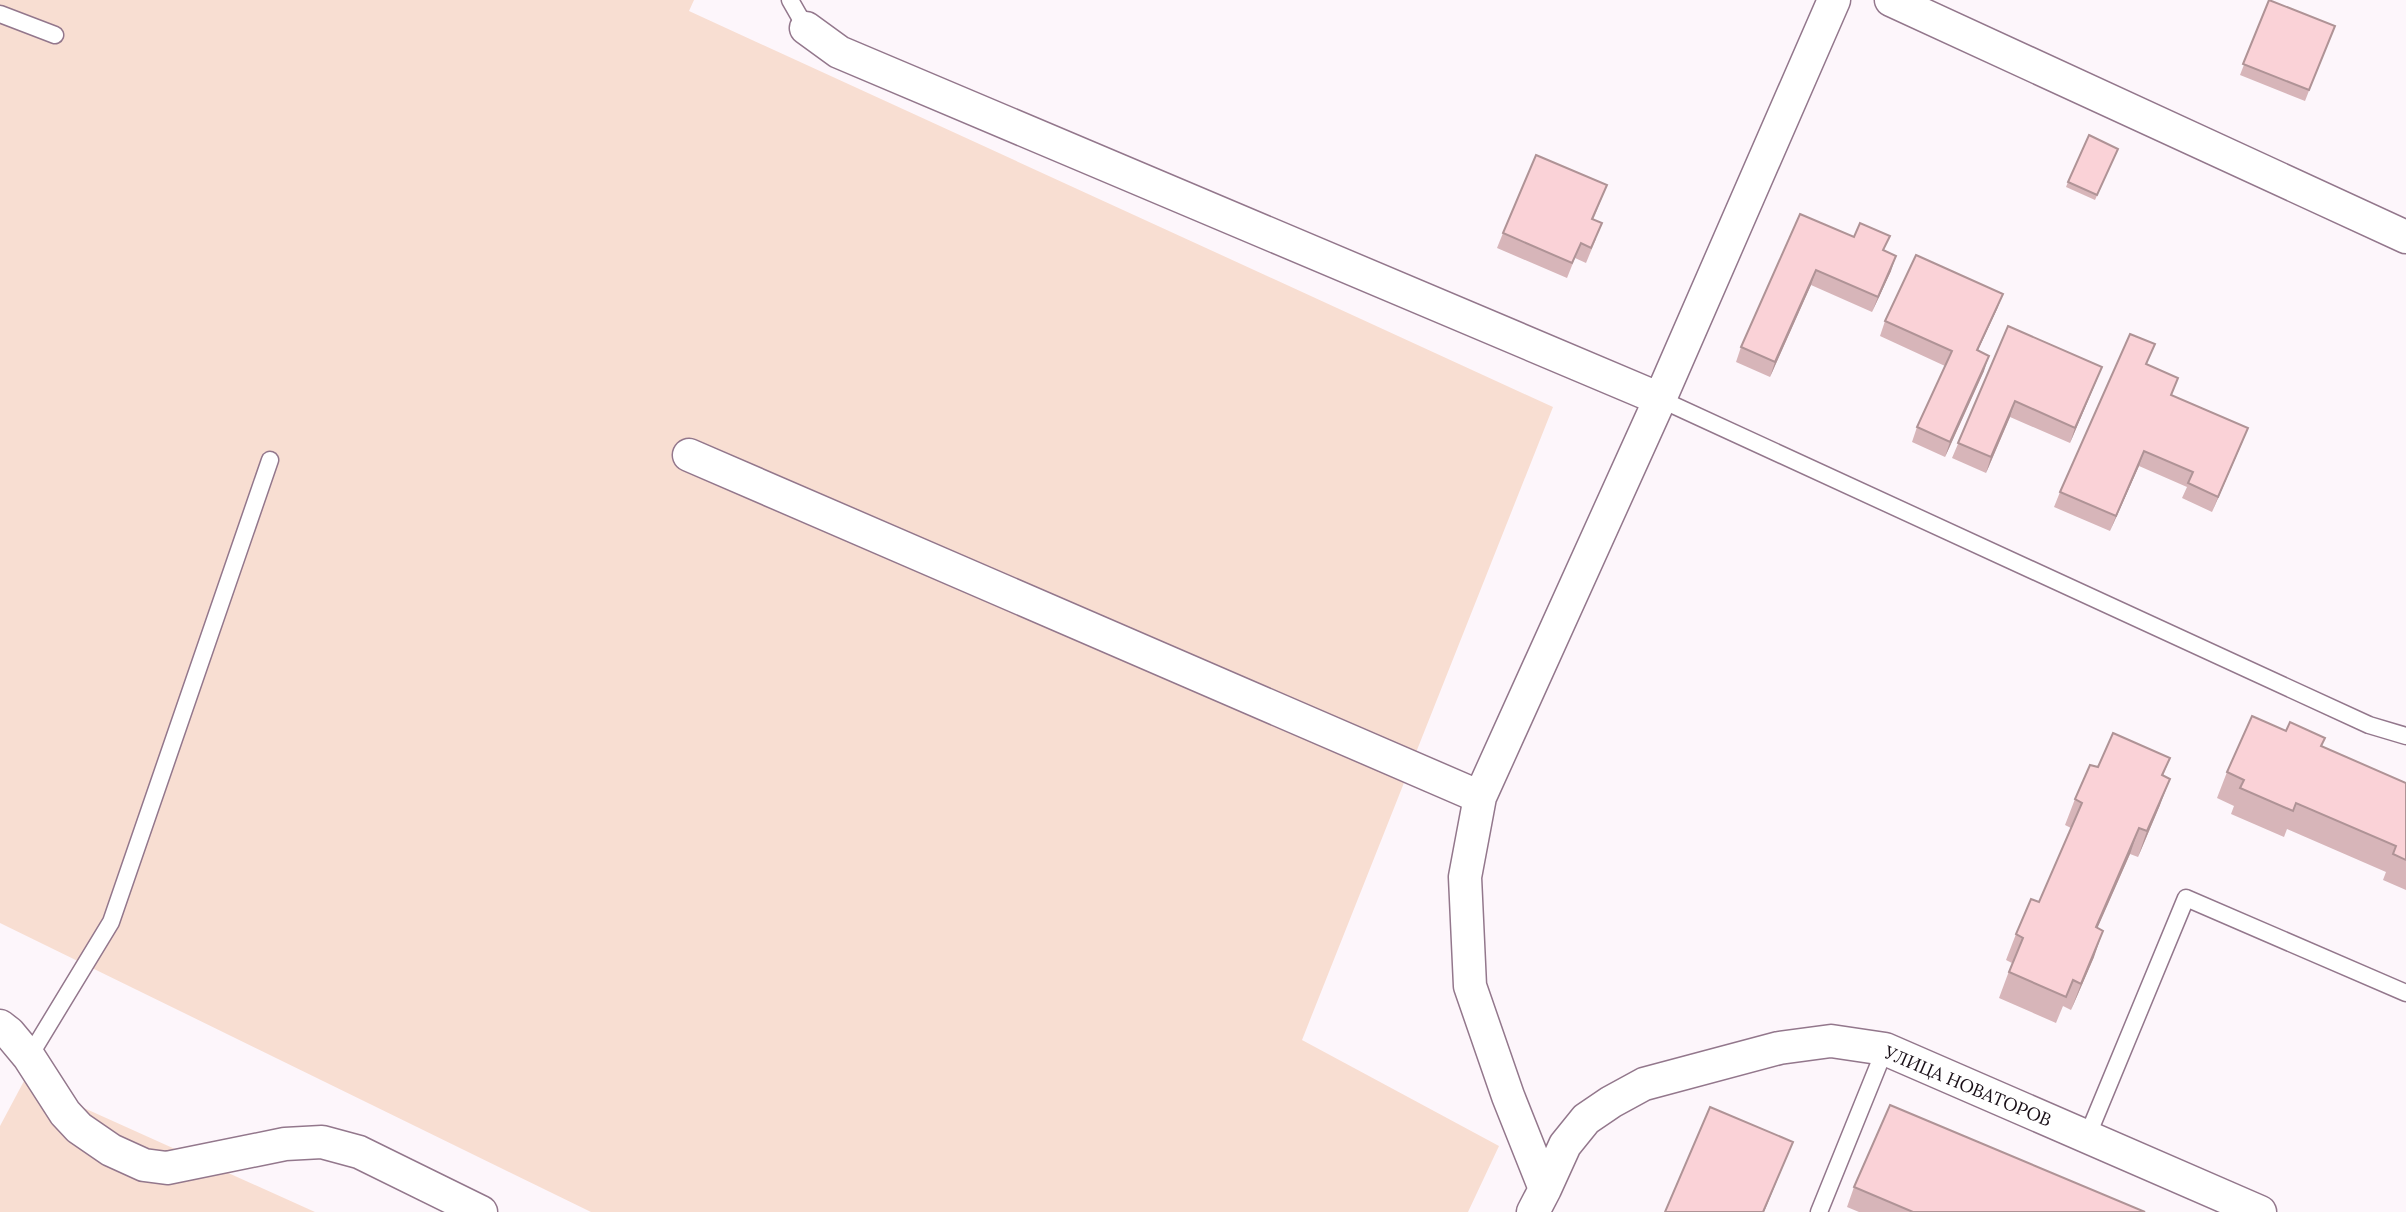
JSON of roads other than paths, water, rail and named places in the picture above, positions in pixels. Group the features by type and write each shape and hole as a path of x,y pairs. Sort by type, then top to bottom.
{"street":[{"path":"1539,1200 1508,1096 1470,986 1465,877 1480,797 1660,399 1834,0"},
{"path":"1891,0 2406,237"},
{"path":"806,28 851,57 1660,399"},
{"path":"689,455 1480,797"},
{"path":"0,1026 29,1057 65,1113 79,1128 111,1150 144,1165 167,1168 285,1144 322,1142 359,1152 481,1212"},
{"name":"УЛИЦА НОВАТОРОВ","path":"1539,1200 1565,1145 1586,1119 1644,1084 1779,1048 1831,1041 1885,1049 2260,1212"}],"lane":[{"path":"790,0 806,28"},
{"path":"0,14 55,35"},
{"path":"1660,399 2369,725 2406,736"},
{"path":"29,1057 111,922 270,460"},
{"path":"2087,1137 2186,898 2406,993"},
{"path":"1819,1212 1885,1049"}]}
